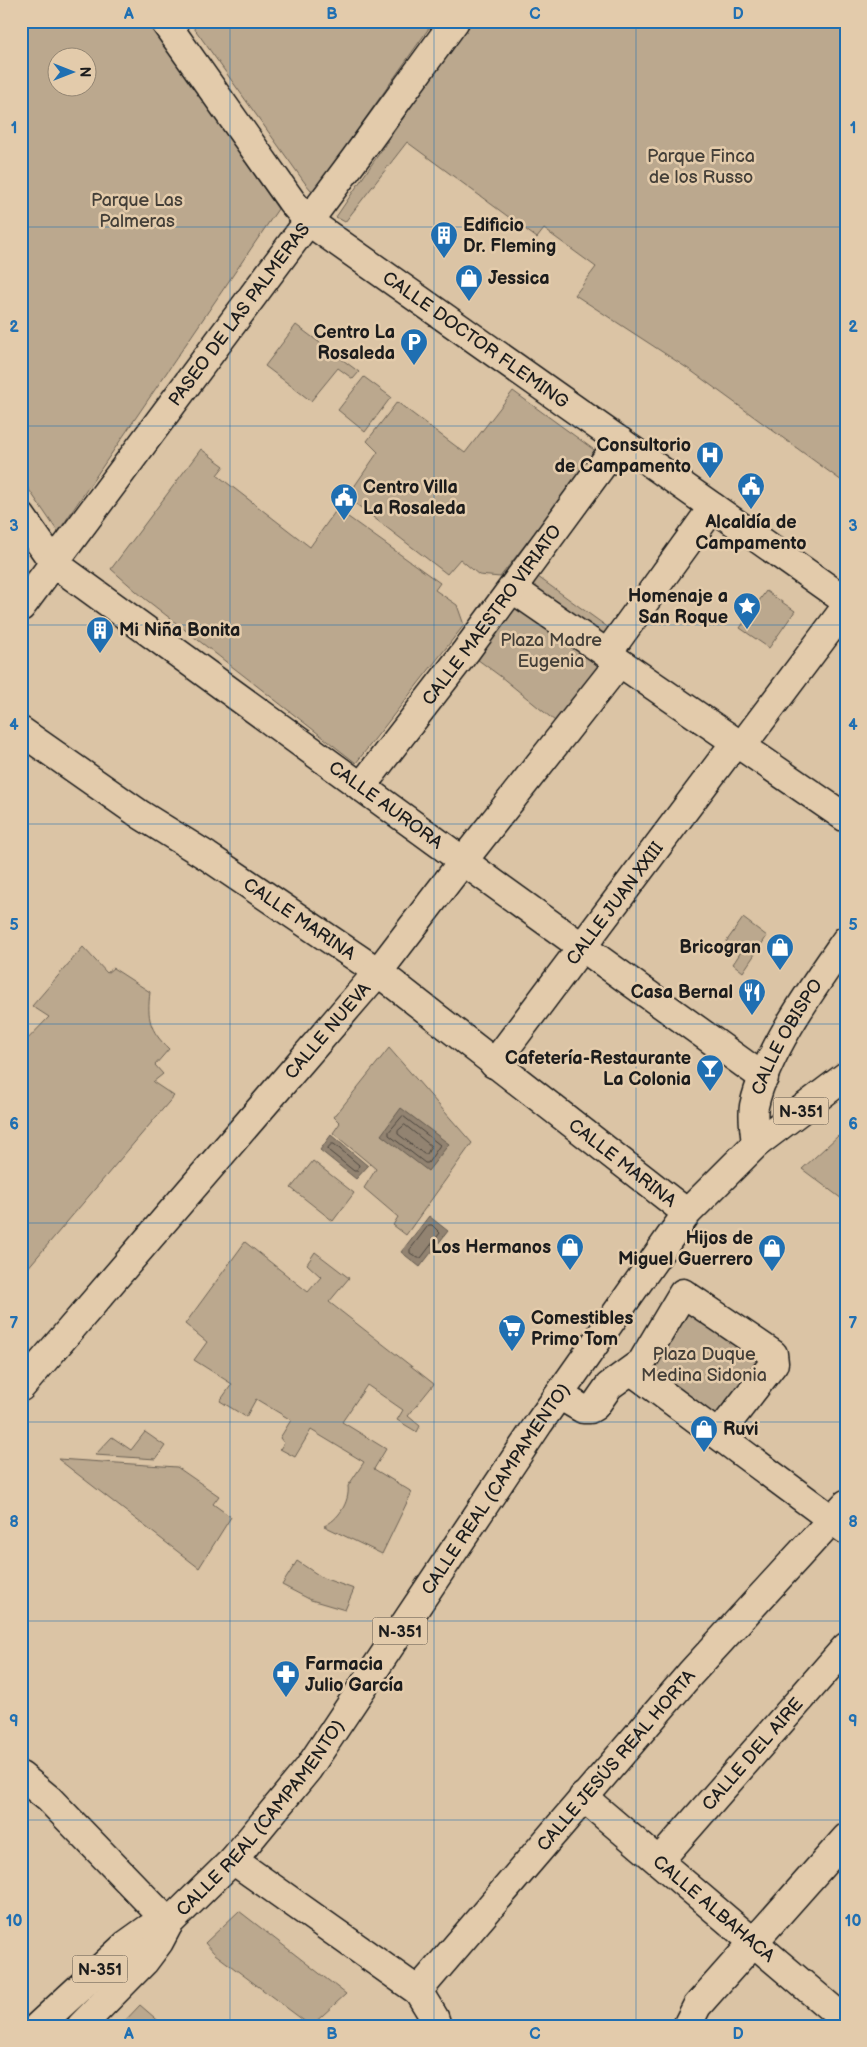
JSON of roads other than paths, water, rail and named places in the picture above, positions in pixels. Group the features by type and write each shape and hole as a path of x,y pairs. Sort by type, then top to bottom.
{"main road":[{"name":"CALLE DOCTOR FLEMING","path":"164,21 292,202 308,221 846,601"},
{"name":"PASEO DE LAS PALMERAS","path":"21,607 354,160 455,21"},
{"name":"CALLE MAESTRO VIRIATO","path":"361,787 512,589 620,441"},
{"name":"CALLE NUEVA","path":"21,1387 378,972 463,861 613,658 713,506"},
{"name":"CALLE AURORA","path":"21,516 54,563 764,1078"},
{"path":"512,589 846,818"},
{"name":"CALLE JUAN XXIII","path":"494,1064 582,947 846,607"},
{"name":"CALLE MARINA","path":"21,731 141,815 207,856 378,972 687,1213"},
{"name":"CALLE OBISPO","path":"756,1144 754,1107 764,1078 790,1025 846,940"},
{"name":"CALLE REAL (CAMPAMENTO)","path":"81,2026 144,1962 159,1942 169,1923 232,1860 308,1769 559,1395 687,1213 756,1144 846,1076"},
{"path":"559,1395 582,1409 590,1409 595,1406 610,1386 642,1362 683,1293 773,1354 774,1363 719,1434"},
{"path":"632,1371 841,1518"},
{"name":"CALLE JESÚS REAL HORTA","path":"418,1991 690,1674 841,1518"},
{"name":"CALLE DEL AIRE","path":"659,1861 846,1647"},
{"path":"21,1776 49,1799 169,1923"},
{"name":"CALLE ALBAHACA","path":"583,1797 846,2022"},
{"path":"686,2026 697,2006 846,1838"},
{"path":"232,1860 418,1991 434,2017 436,2026"},
{"name":"CALLE REAL (CAMPAMENTO)","path":"38,2026 127,1944 148,1929 169,1923"}],"water":[{"path":"401,1108 449,1144 428,1171 381,1135"},
{"path":"331,1135 368,1166 356,1179 320,1150"},
{"path":"429,1216 448,1231 420,1267 401,1252"}],"place":[{"name":"Edificio Dr. Fleming","path":"444,259"},
{"name":"Jessica","path":"469,302"},
{"name":"Centro La Rosaleda","path":"414,366"},
{"name":"Consultorio de Campamento","path":"710,479"},
{"name":"Alcaldía de Campamento","path":"751,510"},
{"name":"Centro Villa La Rosaleda","path":"344,521"},
{"name":"Homenaje a San Roque","path":"747,630"},
{"name":"Mi Niña Bonita","path":"100,654"},
{"name":"Bricogran","path":"780,971"},
{"name":"Casa Bernal","path":"752,1016"},
{"name":"Cafetería-Restaurante La Colonia","path":"710,1092"},
{"name":"Los Hermanos","path":"570,1271"},
{"name":"Hijos de Miguel Guerrero","path":"772,1272"},
{"name":"Comestibles Primo Tom","path":"512,1352"},
{"name":"Ruvi","path":"704,1453"},
{"name":"Farmacia Julio García","path":"286,1698"}],"park label":[{"name":"Parque Finca de los Russo","path":"701,166"},
{"name":"Parque Las Palmeras","path":"137,210"},
{"name":"Plaza Madre Eugenia","path":"551,650"},
{"name":"Plaza Duque Medina Sidonia","path":"704,1364"}]}
